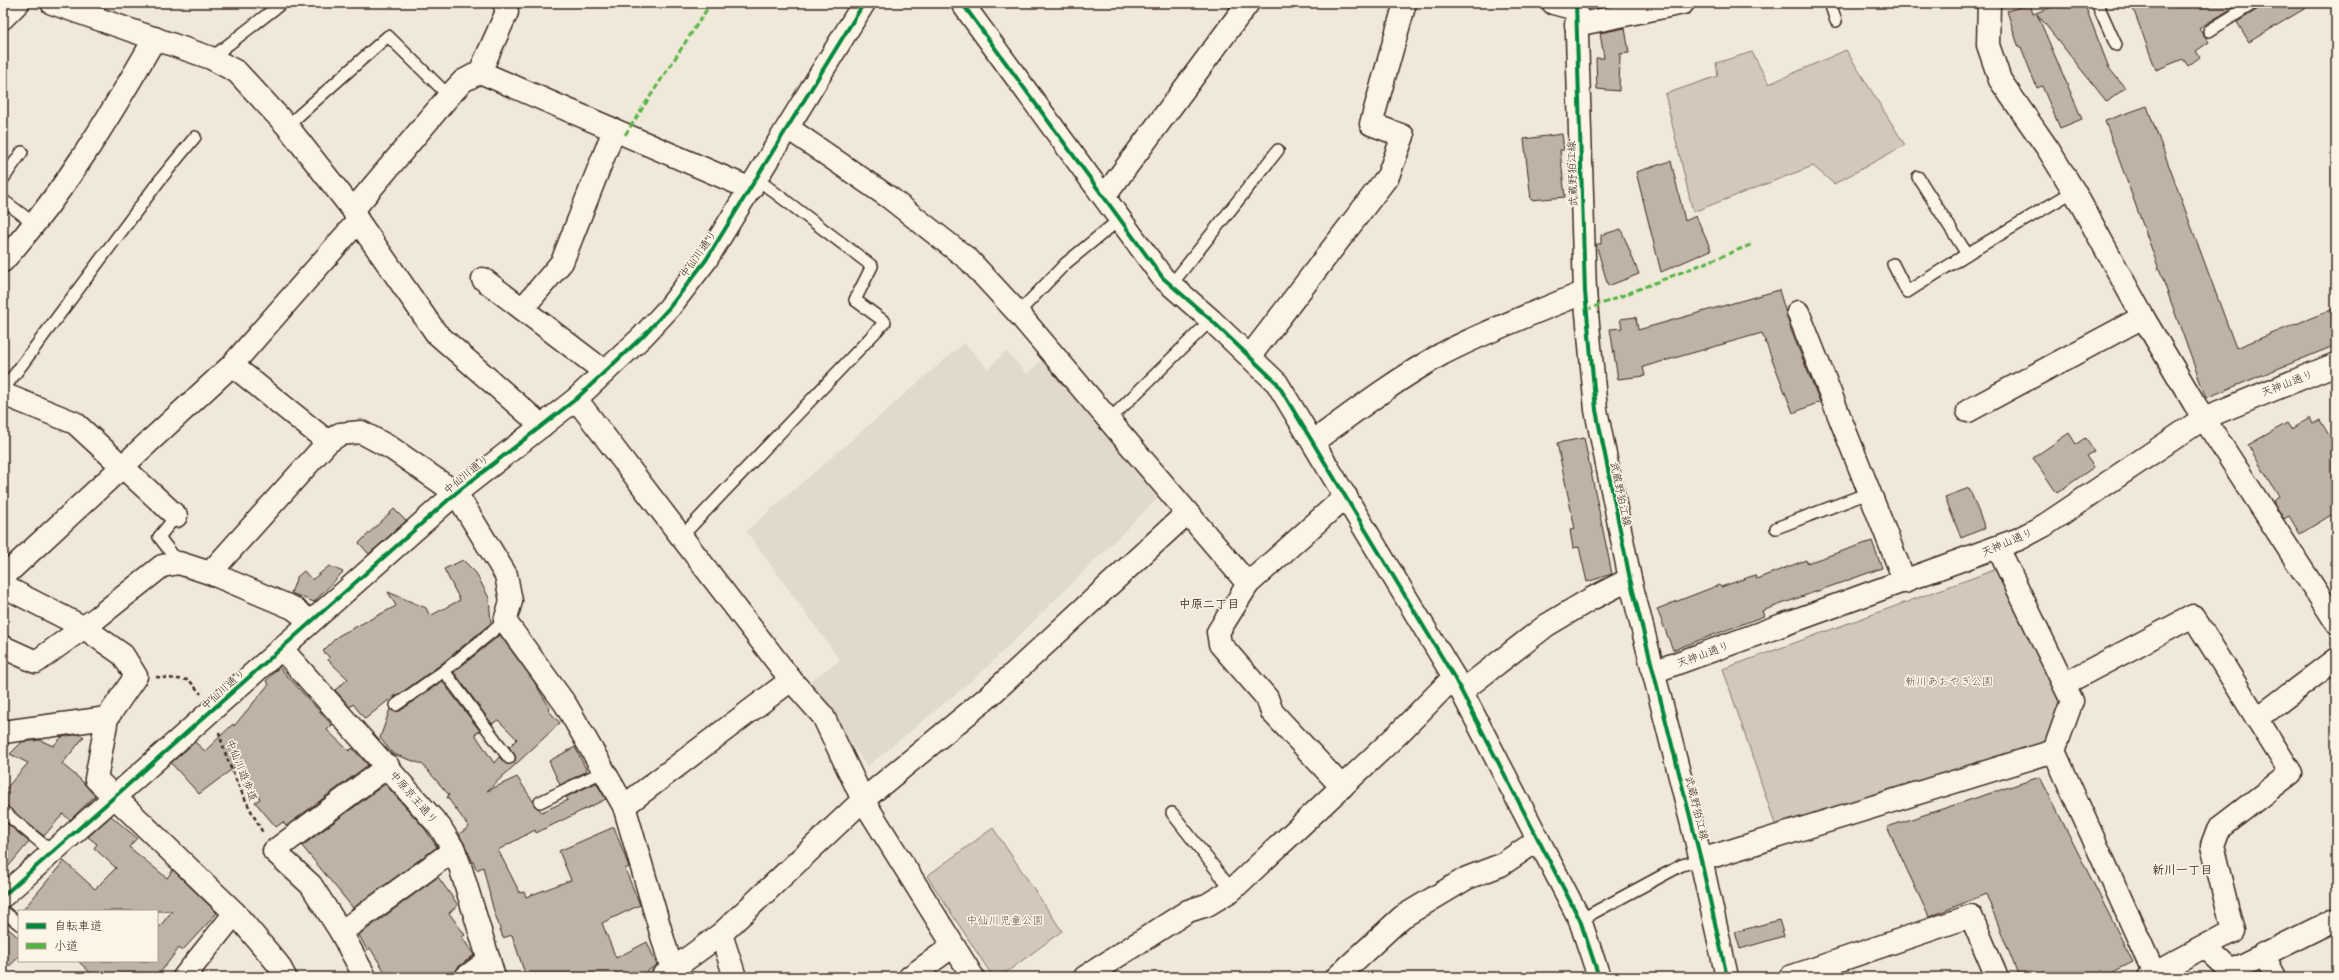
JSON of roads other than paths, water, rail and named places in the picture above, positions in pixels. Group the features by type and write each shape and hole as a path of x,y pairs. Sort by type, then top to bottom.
{"street":[{"path":"3,18 18,3"},
{"path":"52,3 211,58 237,72 287,126 356,216 436,333 542,426"},
{"path":"3,577 232,364 356,216 449,96 463,81 480,72 507,12 504,3"},
{"name":"中仙川通り","path":"3,896 310,621 456,493 576,399 669,308 706,260 864,3"},
{"path":"962,3 1163,278 1250,356 1277,383 1458,684 1580,920 1599,977"},
{"path":"1104,197 1248,3"},
{"path":"1250,356 1388,176 1403,136 1371,124 1405,3"},
{"path":"1553,3 1576,13 1683,3"},
{"path":"1993,4 1988,45 2000,80 2048,149 2074,191 2143,317 2204,418 2336,622"},
{"name":"武蔵野狛江線","path":"1576,13 1585,292 1596,410 1630,579 1701,860 1726,977"},
{"path":"3,261 36,225 88,149 155,38"},
{"path":"480,72 614,130 754,184"},
{"path":"788,128 890,198 968,260 1018,313 1248,584"},
{"path":"523,308 562,262 614,130"},
{"path":"483,280 523,308 605,372"},
{"path":"1313,442 1391,386 1442,355 1492,330 1585,292"},
{"path":"1798,312 1871,492 1905,582"},
{"path":"1968,411 2143,317"},
{"path":"232,364 328,442"},
{"name":"天神山通り","path":"1654,672 1998,548 2046,525 2204,418 2336,364"},
{"path":"3,394 75,423 176,516"},
{"path":"576,399 791,680 823,716 863,800 973,977"},
{"path":"210,573 328,442 340,434 361,432 391,448 456,493 506,575 511,601 504,621 566,705 624,806 667,974 722,934 863,800 987,698 1187,513"},
{"path":"1342,787 1272,712 1267,698 1220,644 1218,632 1248,584 1346,496"},
{"path":"1998,548 2072,701 2054,751 2151,975 2233,931 2212,845 2218,829 2291,773 2193,616 2064,684"},
{"path":"3,647 36,662 83,627 98,618 162,566 179,563 210,573 293,608 310,621"},
{"path":"1085,977 1188,910 1208,905 1232,890 1398,734 1458,684 1547,625 1589,600 1630,579"},
{"path":"3,586 83,627 123,655 136,676 107,718 96,779 235,913 278,964 285,977"},
{"name":"中原京王通り","path":"281,648 388,766 440,827 454,850 491,969"},
{"path":"2257,719 2336,659"},
{"path":"624,806 791,680"},
{"path":"3,732 107,718"},
{"path":"1701,860 2054,751"},
{"path":"365,977 341,932 311,885 274,851 388,766"},
{"path":"1337,977 1402,917 1468,878 1501,865 1538,840"},
{"path":"341,932 454,850"},
{"path":"184,977 235,913"},
{"path":"1790,977 1971,916 1997,977"},
{"path":"2205,947 2231,971 2262,954 2336,919"},
{"path":"722,934 736,977"},
{"path":"910,977 953,946"},
{"path":"2262,954 2275,977"},
{"path":"466,977 491,969"}],"lane":[{"path":"211,58 282,3"},
{"path":"1830,3 1836,21"},
{"path":"2097,3 2116,45"},
{"path":"2209,31 2254,3"},
{"path":"287,126 388,36 449,96"},
{"path":"3,390 160,181 195,137"},
{"path":"1171,285 1278,150"},
{"path":"3,179 22,152"},
{"path":"1918,177 1967,254"},
{"path":"681,537 885,322 855,300 872,266 754,184"},
{"path":"1893,264 1907,292 1967,254 2074,191"},
{"path":"3,200 36,225"},
{"path":"1018,313 1065,264 1120,219"},
{"path":"1109,420 1210,320"},
{"path":"1776,528 1871,492"},
{"path":"176,516 159,538 179,563"},
{"path":"396,705 444,671 504,621"},
{"path":"444,671 509,758"},
{"path":"540,802 604,771"},
{"path":"3,811 52,852"},
{"path":"1172,813 1232,890"},
{"path":"1580,920 1682,865 1701,860"},
{"path":"3,911 18,923"}],"district":[{"name":"中原二丁目","path":"1209,604"},
{"name":"新川一丁目","path":"2182,870"}],"park label":[{"name":"新川あおやぎ公園","path":"1949,681"},
{"name":"中仙川児童公園","path":"1005,920"}]}
